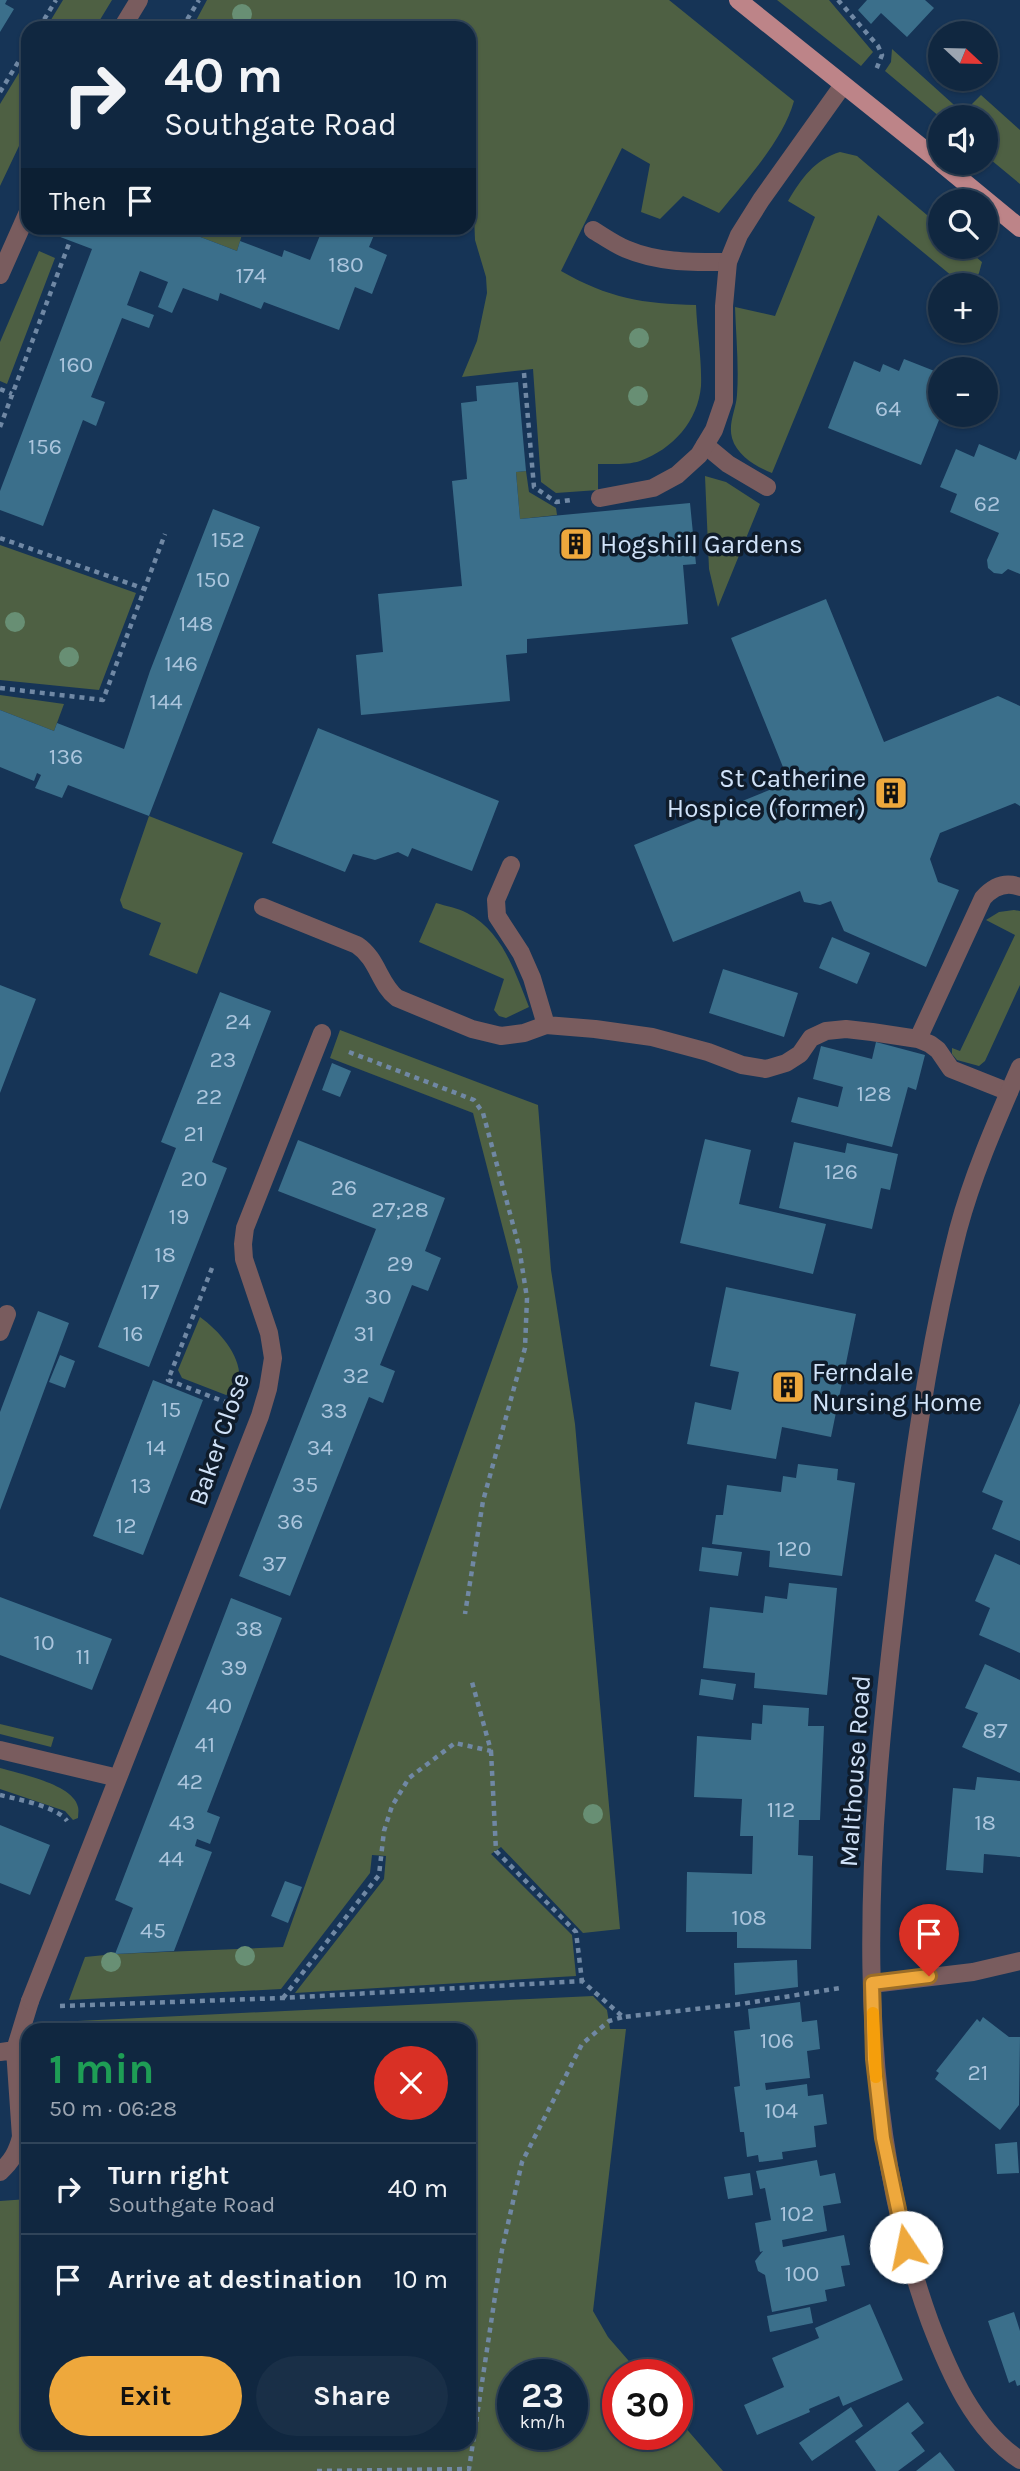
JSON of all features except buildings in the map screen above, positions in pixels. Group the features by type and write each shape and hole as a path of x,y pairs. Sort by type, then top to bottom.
{"main road":[{"path":"738,0 928,152"},
{"path":"956,175 1020,228"}],"street":[{"path":"128,21 139,0"},
{"path":"600,498 653,488 677,475 699,455 715,430 724,401 724,306 728,262 739,236 761,200 844,85"},
{"path":"0,275 21,228"},
{"path":"593,230 624,248 653,258 686,262 728,262"},
{"path":"705,445 729,464 767,487"},
{"path":"511,865 496,900 497,916 521,953 533,978 546,1026"},
{"path":"918,1039 983,898 991,890 1005,884 1020,887"},
{"path":"262,907 357,945 374,961 387,990 397,998 472,1029 501,1036 546,1026 595,1029 652,1037 708,1052 742,1065 766,1069 786,1063 800,1054 811,1038 825,1031 846,1029 918,1039 938,1050 951,1069 1009,1092"},
{"name":"Baker Close","path":"8,2051 260,1416 268,1389 272,1358 269,1333 244,1259 243,1244 251,1212 321,1037"},
{"name":"Malthouse Road","path":"1020,1067 979,1165 959,1229 931,1354 906,1517 886,1684 874,1840 872,1983 874,2059 883,2138 906,2247 921,2298 938,2343 971,2408 1009,2453 1020,2460"},
{"path":"0,1332 7,1314"},
{"path":"0,1750 118,1778"},
{"path":"872,1983 973,1972 1020,1961"},
{"path":"0,2172 18,2150 21,2137 8,2051"}],"path":[{"path":"43,21 56,0"},
{"path":"186,21 200,0"},
{"path":"838,0 878,46 882,55 875,72 884,80"},
{"path":"0,92 21,58"},
{"path":"0,427 71,241"},
{"path":"524,373 534,487 556,502 600,498"},
{"path":"0,389 12,394"},
{"path":"0,688 103,700 165,534"},
{"path":"0,538 145,589"},
{"path":"321,1037 474,1100 483,1113 519,1247 527,1298 525,1348 483,1501 465,1614"},
{"path":"243,1244 218,1252 167,1380 260,1416"},
{"path":"472,1682 491,1751 496,1851 576,1932 582,1981 623,2017"},
{"path":"283,1998 379,1875 384,1831 392,1806 410,1778 455,1743 491,1751"},
{"path":"30,2001 66,2007 582,1981"},
{"path":"476,2423 502,2250 522,2162 582,2044 609,2021 623,2017 741,2004 872,1983"},
{"path":"317,2471 469,2469 472,2450"}],"green space":[{"path":"63,0 112,0 99,21 50,21"},
{"path":"207,0 669,0 794,101 772,146 719,213 683,196 660,219 641,212 650,164 622,148 561,271 594,288 626,298 696,305 701,386 695,411 682,432 663,449 640,461 598,464 598,490 556,493 541,482 533,369 462,377 477,341 487,293 486,277 475,240 476,21 196,21"},
{"path":"777,0 829,0 873,52 861,66"},
{"path":"892,49 928,81 928,91 939,91 954,105 928,107 885,71 891,62"},
{"path":"21,70 21,142 0,186 0,104"},
{"path":"981,95 992,105 971,105"},
{"path":"998,110 1020,130 1020,184 998,166"},
{"path":"840,152 857,156 928,216 928,256 878,215 772,473 743,455 732,438 731,427 738,384 735,307 775,316 815,217 788,201 810,171 831,155"},
{"path":"195,235 242,235 237,251"},
{"path":"39,251 55,258 7,384 0,381 0,342"},
{"path":"931,259 978,259 982,262 979,273 948,273"},
{"path":"526,471 529,492 556,508 557,515 520,519 516,472"},
{"path":"705,476 726,482 760,504 718,607 709,569"},
{"path":"0,545 136,593 99,690 0,680"},
{"path":"0,695 64,704 54,731 0,710"},
{"path":"149,816 243,853 197,974 149,955 161,923 123,908 120,900"},
{"path":"436,903 467,913 490,931 506,954 529,1007 506,1018 499,1016 494,1010 504,979 419,942"},
{"path":"1020,911 1020,985 985,1061 979,1066 957,1060 952,1054 952,1048 960,1051 1015,935 986,920 999,912"},
{"path":"340,1030 538,1105 551,1270 575,1424 620,1929 583,1933 501,1847 491,1854 572,1935 576,1976 295,1993 384,1879 386,1856 372,1855 370,1873 281,1989 69,2000 85,1957 283,1947 518,1287 473,1113 330,1058"},
{"path":"200,1317 224,1339 239,1368 238,1389 226,1395 182,1378 178,1370"},
{"path":"0,1724 54,1737 51,1747 0,1734"},
{"path":"0,1768 45,1781 67,1792 78,1807 78,1818 73,1820 65,1811 0,1789"},
{"path":"593,1996 607,2010 610,2029 626,2029 593,2311 608,2337 627,2359 602,2359 602,2450 693,2450 693,2436 723,2471 0,2471 0,2201 21,2200 21,2450 476,2450 476,2023 57,2023"}],"slow traffic":[{"path":"873,2013 876,2077"}],"place":[{"name":"Hogshill Gardens","path":"576,544"},
{"name":"St Catherine Hospice (former)","path":"891,793"},
{"name":"Ferndale Nursing Home","path":"788,1387"}],"route":[{"path":"906,2247 883,2138 874,2059 872,1983 929,1976"}]}
